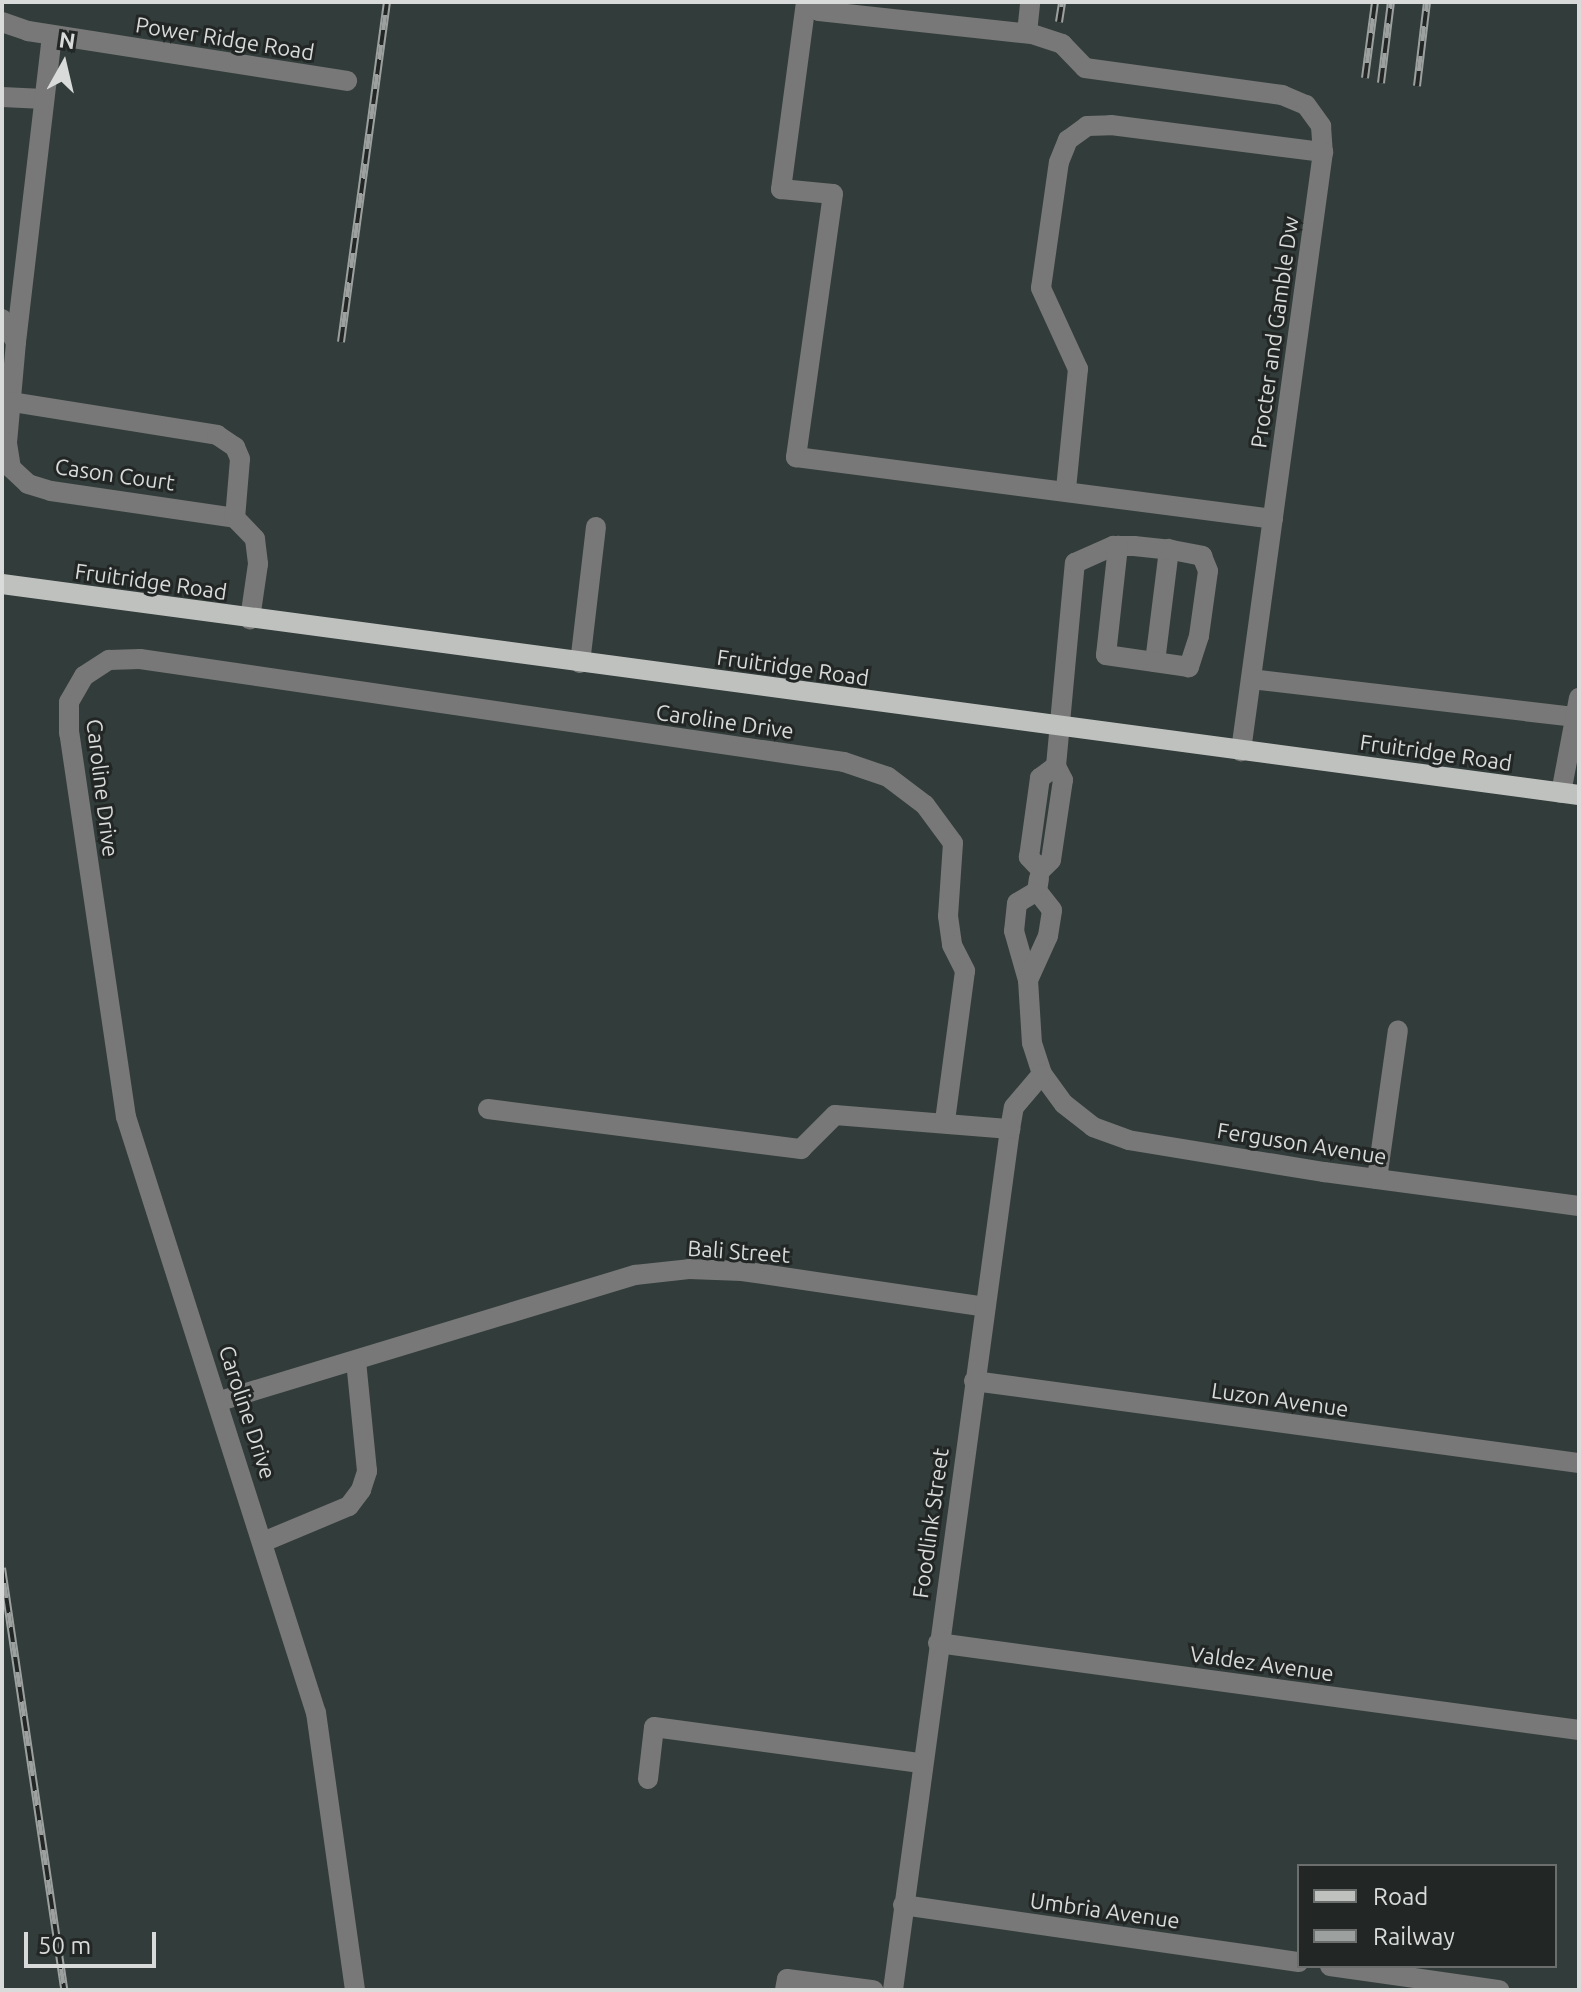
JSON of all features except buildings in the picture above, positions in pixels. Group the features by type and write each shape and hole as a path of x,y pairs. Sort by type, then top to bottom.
{"main road":[{"name":"Fruitridge Road","path":"2,584 1570,794"}],"street":[{"name":"Procter and Gamble Dw","path":"807,2 819,11 1027,33 1062,44 1085,68 1282,95 1306,105 1321,126 1323,152 1241,751"},
{"path":"807,2 781,189 833,194 796,457 1066,489 1273,519"},
{"path":"1027,33 1030,2"},
{"name":"Power Ridge Road","path":"2,22 52,35 347,81"},
{"name":"Cason Court","path":"52,35 16,342 7,443 11,468 28,484 235,518"},
{"path":"2,97 44,99"},
{"path":"1066,489 1078,369 1041,288 1059,162 1068,140 1087,126 1111,125 1323,152"},
{"path":"2,319 16,342"},
{"path":"12,402 217,435 235,447 240,459 235,518 255,539 258,564 250,619"},
{"path":"580,663 596,527"},
{"path":"1042,1074 1032,1043 1028,980 1014,931 1017,903 1037,891 1041,870 1051,860 1063,780 1056,766 1075,563 1118,546 1169,549 1206,560 1205,597 1189,667 1106,655 1118,546"},
{"path":"1155,662 1169,549"},
{"name":"Caroline Drive","path":"355,1990 316,1713 122,1098 69,733 69,702 84,676 109,660 140,659 844,762 888,777 925,805 953,843 948,916 952,945 965,971 945,1121"},
{"path":"1251,679 1576,708 1570,794"},
{"path":"1028,980 1048,936 1052,910 1037,891"},
{"path":"1377,1179 1398,1030"},
{"name":"Foodlink Street","path":"893,1990 921,1763 1010,1129 1014,1107 1042,1074"},
{"name":"Ferguson Avenue","path":"1042,1074 1064,1104 1093,1127 1128,1140 1377,1179 1579,1206"},
{"path":"488,1109 801,1149 835,1115 945,1121 1010,1129"},
{"name":"Bali Street","path":"220,1401 635,1275 689,1269 742,1271 985,1307"},
{"path":"263,1542 349,1506 361,1490 367,1471 356,1361"},
{"name":"Luzon Avenue","path":"974,1381 1579,1463"},
{"name":"Valdez Avenue","path":"938,1643 1579,1730"},
{"path":"648,1779 654,1727 921,1763"},
{"name":"Umbria Avenue","path":"903,1905 1297,1962"},
{"path":"1344,1968 1499,1990"},
{"path":"785,1990 787,1979 829,1987 873,1990"}],"shaded area":[{"path":"2,2 1579,2 1579,1990 2,1990"}],"railway":[{"path":"341,342 387,2"},
{"path":"1059,22 1062,2"},
{"path":"1365,78 1375,2"},
{"path":"1381,83 1391,2"},
{"path":"1417,86 1427,2"},
{"path":"2,1568 64,1990"}]}
